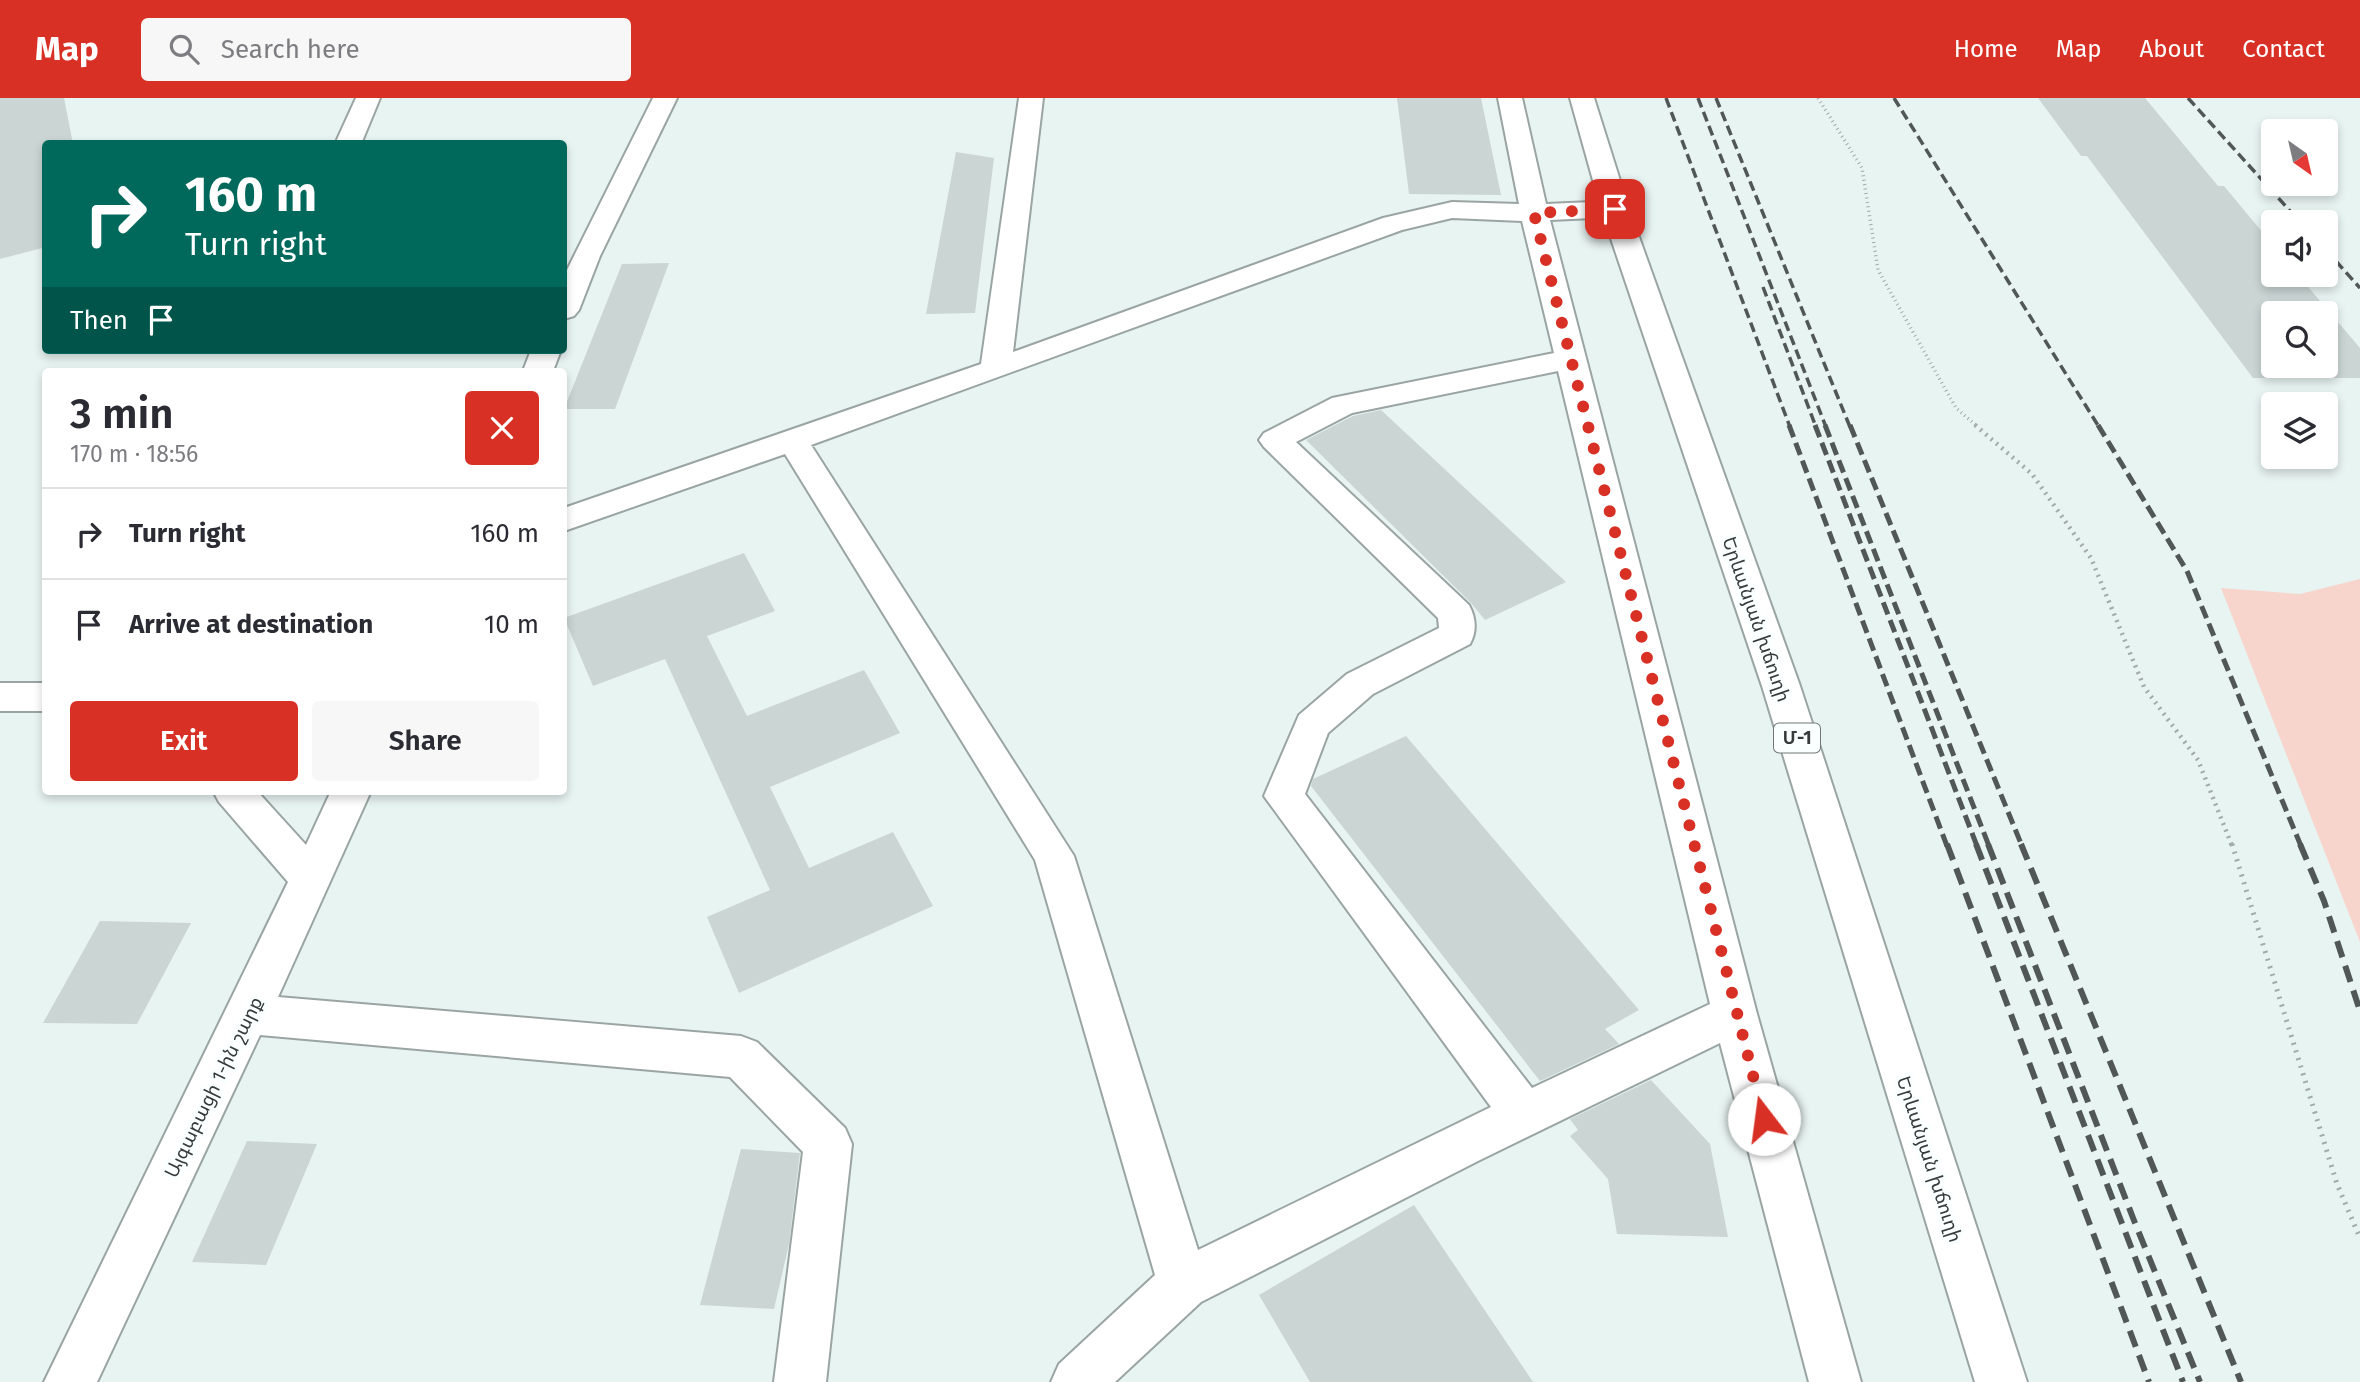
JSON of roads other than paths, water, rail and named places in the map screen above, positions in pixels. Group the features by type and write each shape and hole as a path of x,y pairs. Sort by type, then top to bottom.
{"main road":[{"path":"350,140 368,98"},
{"path":"567,295 575,256 665,98"},
{"path":"996,369 1031,98"},
{"path":"1510,98 1534,213 1735,1014 1835,1382"},
{"name":"Երևանյան խճուղի","path":"1582,98 1615,209 1781,686 2001,1382"},
{"path":"567,519 996,369 1393,224 1452,209 1534,213 1615,209"},
{"path":"1525,1115 1284,796 1312,725 1360,684 1457,635 1456,614 1275,440 1343,405 1571,359"},
{"path":"792,440 1054,856 1183,1284"},
{"path":"0,697 42,697"},
{"path":"237,795 311,879"},
{"name":"Այգաբացի 1-ին շարք","path":"70,1382 248,1014 349,795"},
{"path":"248,1014 741,1057 828,1144 800,1382"},
{"path":"1077,1382 1183,1284 1735,1014"}],"railway":[{"path":"1666,98 1790,427"},
{"path":"1698,98 1826,427"},
{"path":"1716,98 1850,427"},
{"path":"1894,98 2099,427"},
{"path":"2188,98 2289,210"},
{"path":"2338,263 2360,288"},
{"path":"1763,287 1816,427"},
{"path":"1789,425 1947,846"},
{"path":"1815,425 1977,846"},
{"path":"1825,425 1989,846"},
{"path":"1850,425 2022,846"},
{"path":"2098,425 2187,571 2301,846"},
{"path":"1947,844 2149,1382"},
{"path":"1976,844 2183,1382"},
{"path":"1988,844 2135,1223 2200,1382"},
{"path":"2021,844 2241,1382"},
{"path":"2300,844 2324,901 2360,1011"}]}
